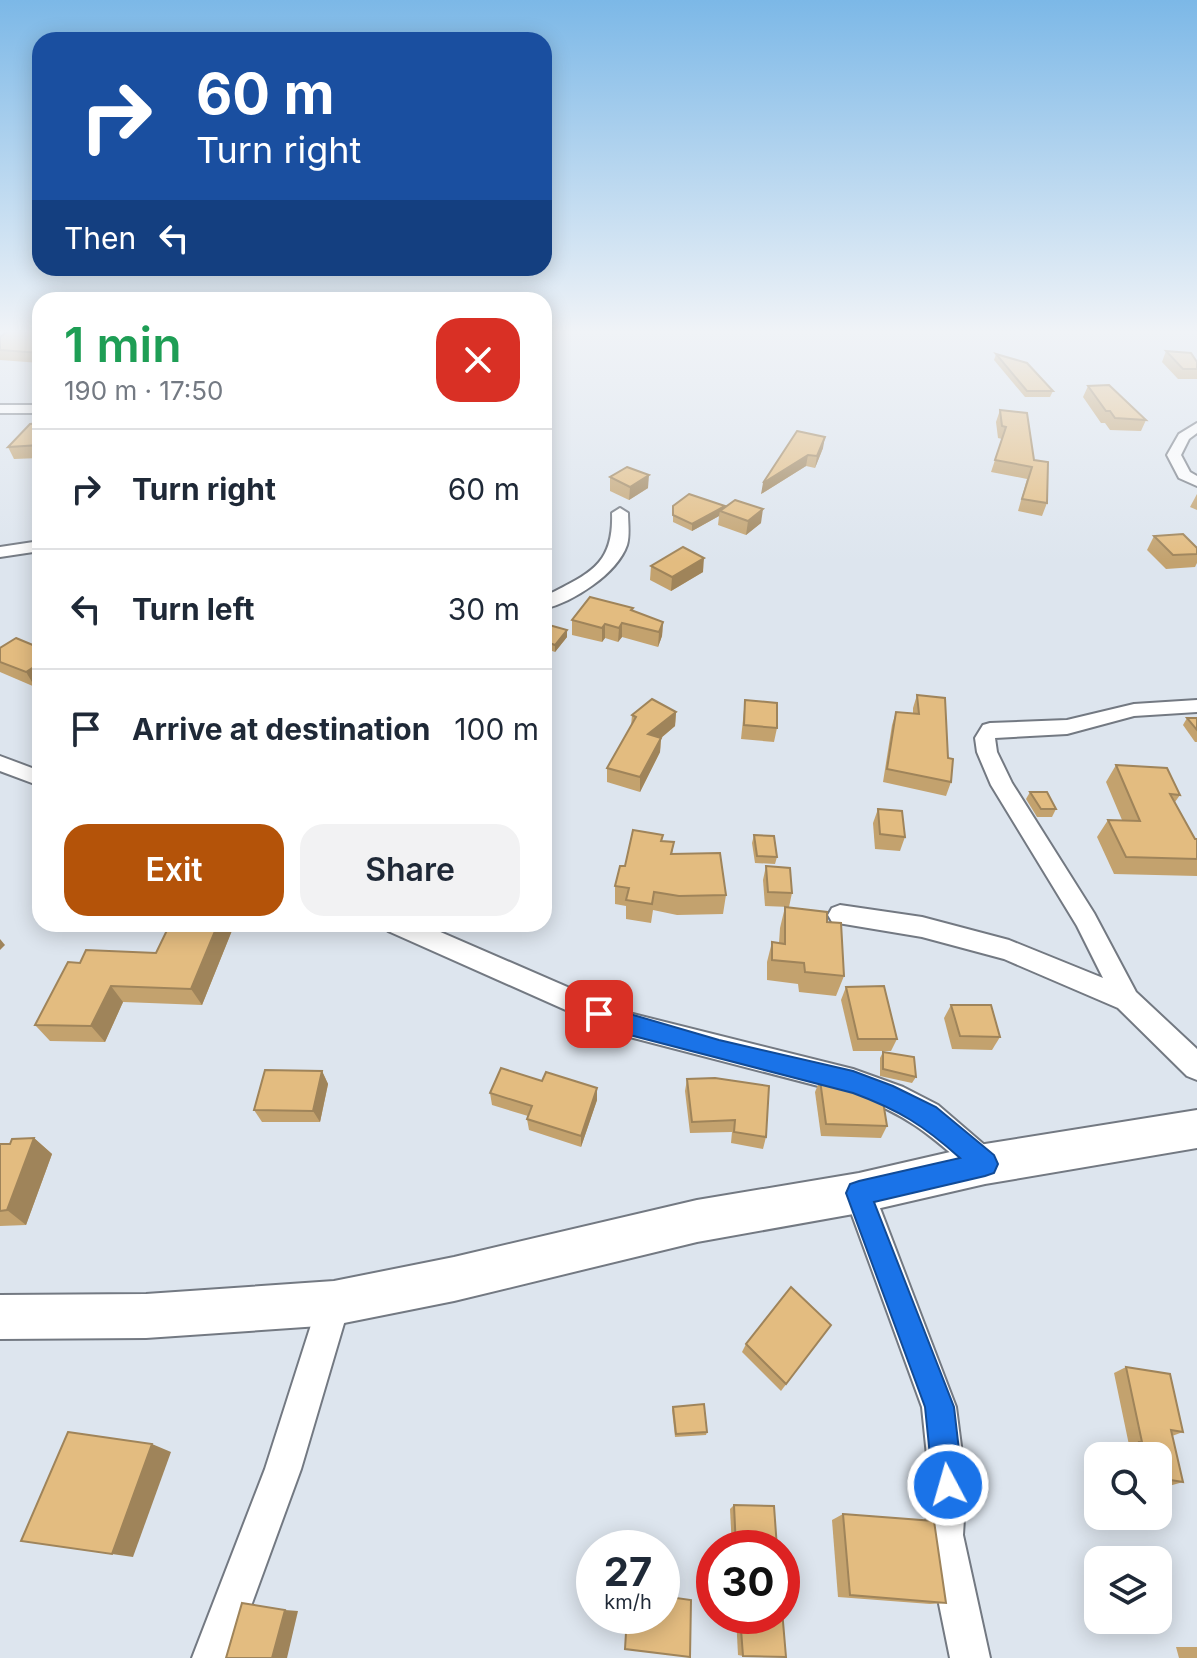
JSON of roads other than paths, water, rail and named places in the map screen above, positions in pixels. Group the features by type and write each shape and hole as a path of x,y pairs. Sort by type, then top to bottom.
{"street":[{"path":"0,409 32,409"},
{"path":"1197,427 1184,437 1174,455 1184,475 1197,482"},
{"path":"552,599 590,577 610,559 620,543 620,513"},
{"path":"0,552 32,547"},
{"path":"1197,706 1134,710 1067,727 990,730 985,738 987,752 1002,785 1086,920 1127,1000 1197,1067"},
{"path":"0,763 32,776"},
{"path":"840,915 922,927 1009,950 1127,1000"},
{"path":"415,932 622,1023 853,1082 893,1096 928,1115 985,1164"},
{"path":"0,1317 146,1316 334,1303 454,1279 697,1221 859,1193 985,1164 1197,1129"},
{"path":"859,1193 939,1407 948,1485 944,1535 970,1658"},
{"path":"212,1658 283,1469 334,1303"}]}
